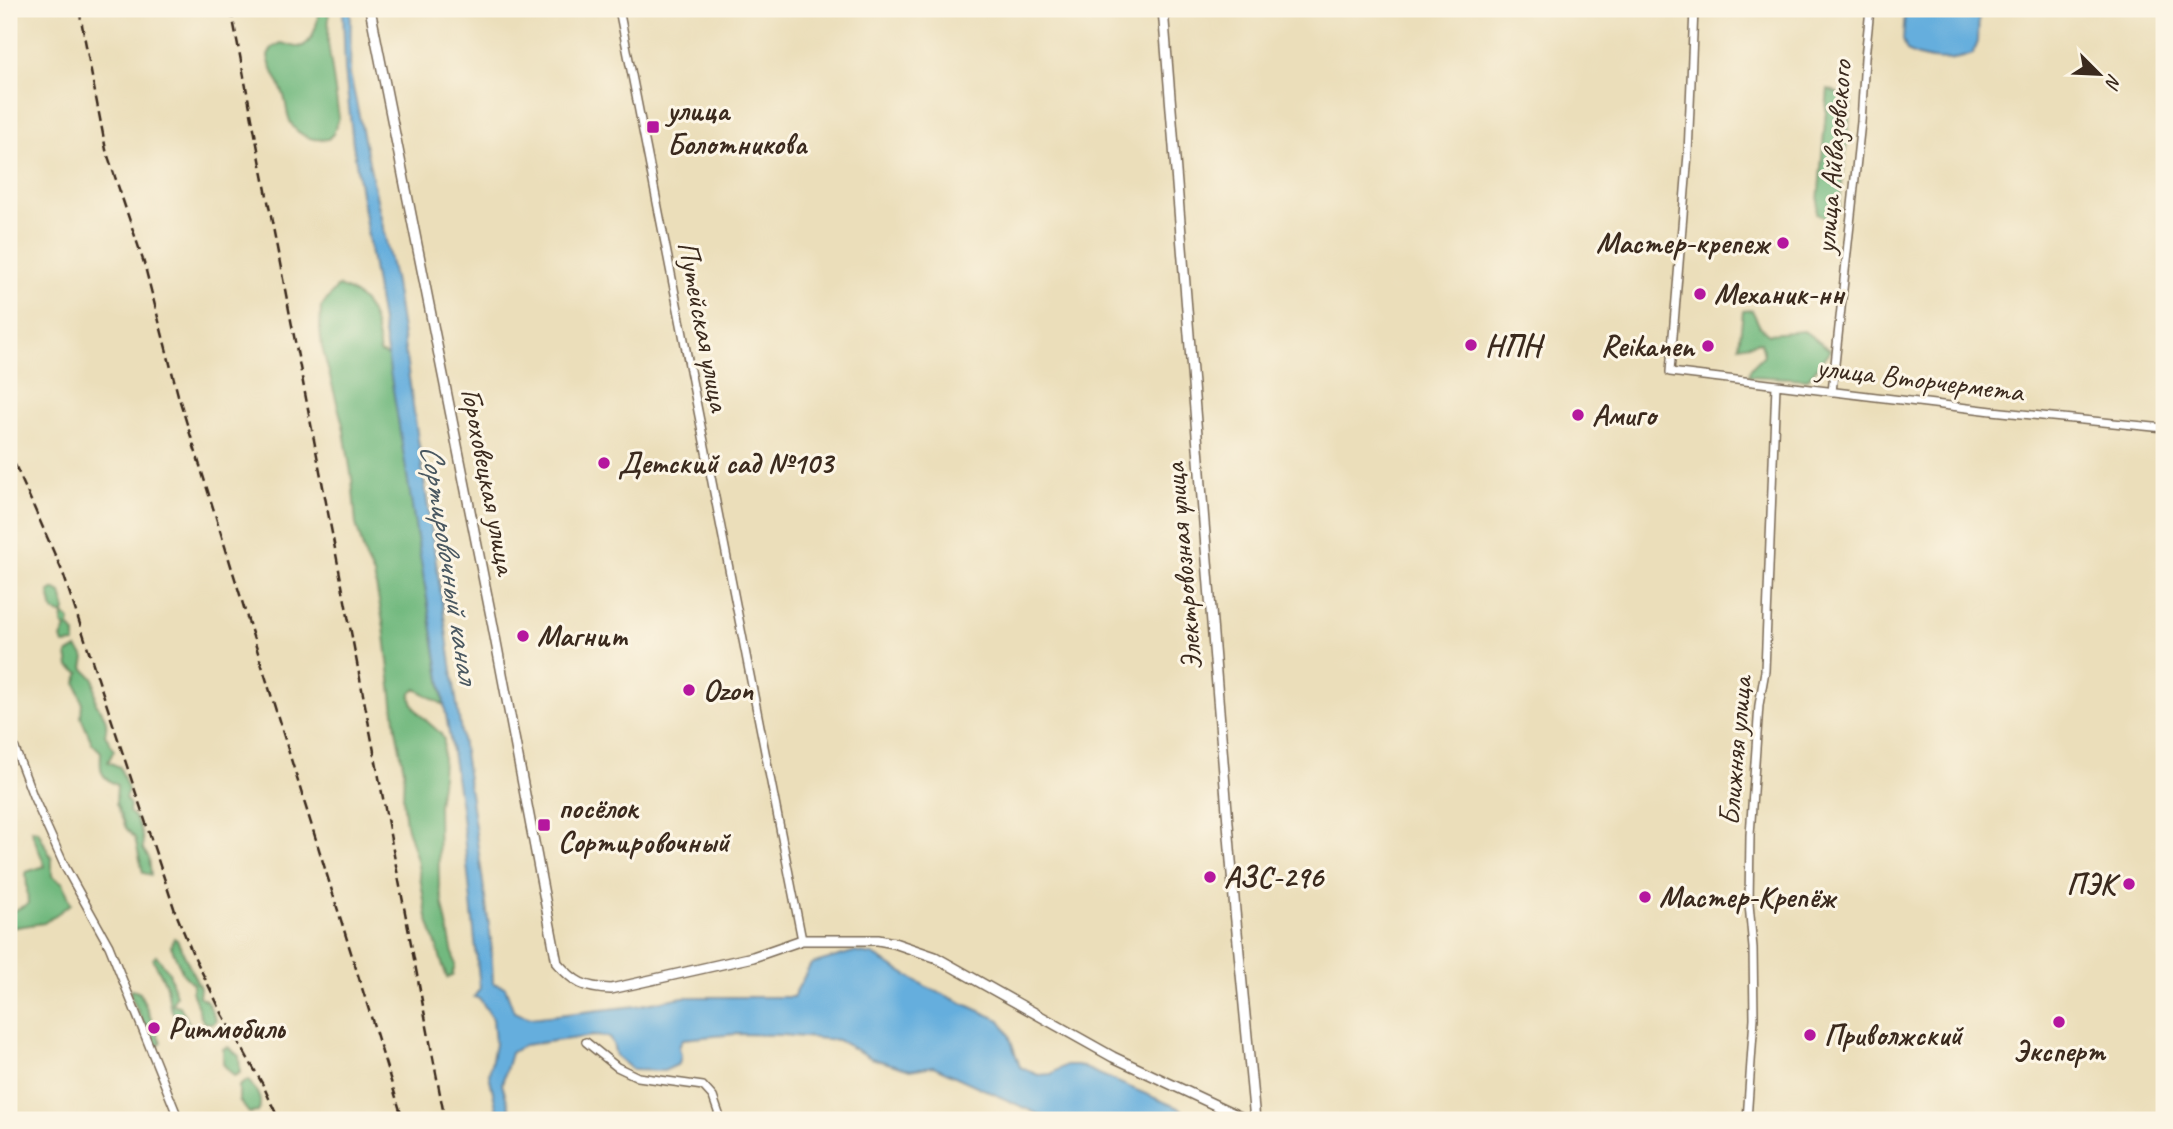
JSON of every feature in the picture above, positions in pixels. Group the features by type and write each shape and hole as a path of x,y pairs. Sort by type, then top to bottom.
{"street":[{"name":"Гороховецкая улица","path":"370,9 492,621 556,963 577,982 592,988 611,989 752,957 802,940"},
{"name":"Путейская улица","path":"619,9 802,940"},
{"name":"Электровозная улица","path":"1163,9 1235,911 1255,1120"},
{"name":"улица Вторчермета","path":"1694,9 1688,153 1670,372 1992,411 2164,428"},
{"name":"улица Айвазовского","path":"1832,392 1861,122 1870,9"},
{"name":"Ближняя улица","path":"1747,1120 1754,1018 1749,904 1751,835 1759,705 1765,671 1776,385"},
{"path":"9,733 33,796 65,867 109,946 179,1120"},
{"path":"802,940 878,940 915,948 956,967 1113,1057 1247,1120"},
{"path":"586,1042 617,1067 638,1077 704,1086 713,1097 721,1120"}],"green space":[{"path":"319,9 329,9 328,43 339,118 333,134 328,139 321,140 303,135 293,127 268,56 272,48 281,43 298,47 307,43 316,26"},
{"path":"1828,89 1852,99 1839,210 1828,220 1817,213"},
{"path":"338,286 359,297 365,304 374,320 380,353 388,356 444,705 416,689 411,693 417,710 444,740 438,805 439,885 455,964 452,976 447,978 427,917 417,860 406,825 404,770 396,729 384,627 374,575 366,559 356,524 343,425 322,347 321,307"},
{"path":"1752,310 1760,327 1769,334 1804,331 1830,350 1808,379 1749,376 1750,369 1764,355 1761,342 1739,346 1743,311"},
{"path":"54,589 61,593 64,614 70,620 69,626 75,634 75,643 63,644 61,638 66,628 62,624 63,615 53,611 49,592"},
{"path":"77,648 85,658 83,668 94,679 96,704 105,718 105,734 114,750 108,762 120,767 128,790 125,798 130,805 129,812 140,829 151,875 143,873 135,838 126,828 116,803 117,785 104,776 101,752 92,743 81,717 82,702 76,682 80,673 69,667 67,654"},
{"path":"31,830 38,831 52,859 52,876 63,883 71,904 44,923 9,928 9,913 28,904 26,872 45,866"},
{"path":"174,938 200,988 199,996 207,1001 216,1020 213,1024 203,1022 192,991 193,984 183,974 171,946"},
{"path":"156,955 169,972 176,996 172,1004 180,1006 192,1029 191,1035 186,1034 170,1007 167,986 153,959"},
{"path":"131,989 140,993 161,1042 157,1048 130,994"},
{"path":"228,1047 239,1056 240,1073 234,1076 223,1064 223,1049"},
{"path":"248,1080 260,1099 258,1112 249,1113 239,1100 239,1086"}],"water":[{"path":"343,9 351,9 350,74 395,283 480,861 491,940 493,983 505,987 514,1012 531,1018 636,1006 683,997 793,997 811,964 853,952 873,955 927,987 1000,1020 1009,1035 1020,1067 1038,1075 1051,1074 1066,1065 1078,1065 1181,1109 1192,1120 1051,1120 933,1066 910,1070 871,1058 838,1040 736,1034 683,1039 679,1047 679,1064 664,1071 633,1070 616,1056 608,1037 593,1036 524,1045 511,1053 502,1084 513,1120 499,1120 489,1074 495,1044 493,1019 480,999 474,997 480,988 461,807 353,144 345,70"},
{"path":"1905,9 1979,9 1978,42 1973,54 1940,60 1907,51 1903,40"}],"railway":[{"path":"79,9 106,150 144,263 178,395 403,1120"},
{"path":"231,9 445,1120"},
{"path":"9,451 63,573 175,911 223,1015 262,1083 279,1120"}],"place":[{"name":"улица Болотникова","path":"653,127"},
{"name":"Мастер-крепеж","path":"1783,243"},
{"name":"Механик-нн","path":"1700,294"},
{"name":"НПН","path":"1471,345"},
{"name":"Reikanen","path":"1708,346"},
{"name":"Амиго","path":"1578,415"},
{"name":"Детский сад №103","path":"604,463"},
{"name":"Магнит","path":"523,636"},
{"name":"Ozon","path":"689,690"},
{"name":"посёлок Сортировочный","path":"544,825"},
{"name":"АЗС-296","path":"1210,877"},
{"name":"ПЭК","path":"2129,884"},
{"name":"Мастер-Крепёж","path":"1645,897"},
{"name":"Эксперт","path":"2059,1022"},
{"name":"Ритмобиль","path":"154,1028"},
{"name":"Приволжский","path":"1810,1035"}],"water label":[{"name":"Сортировочный канал","path":"450,563"}]}
